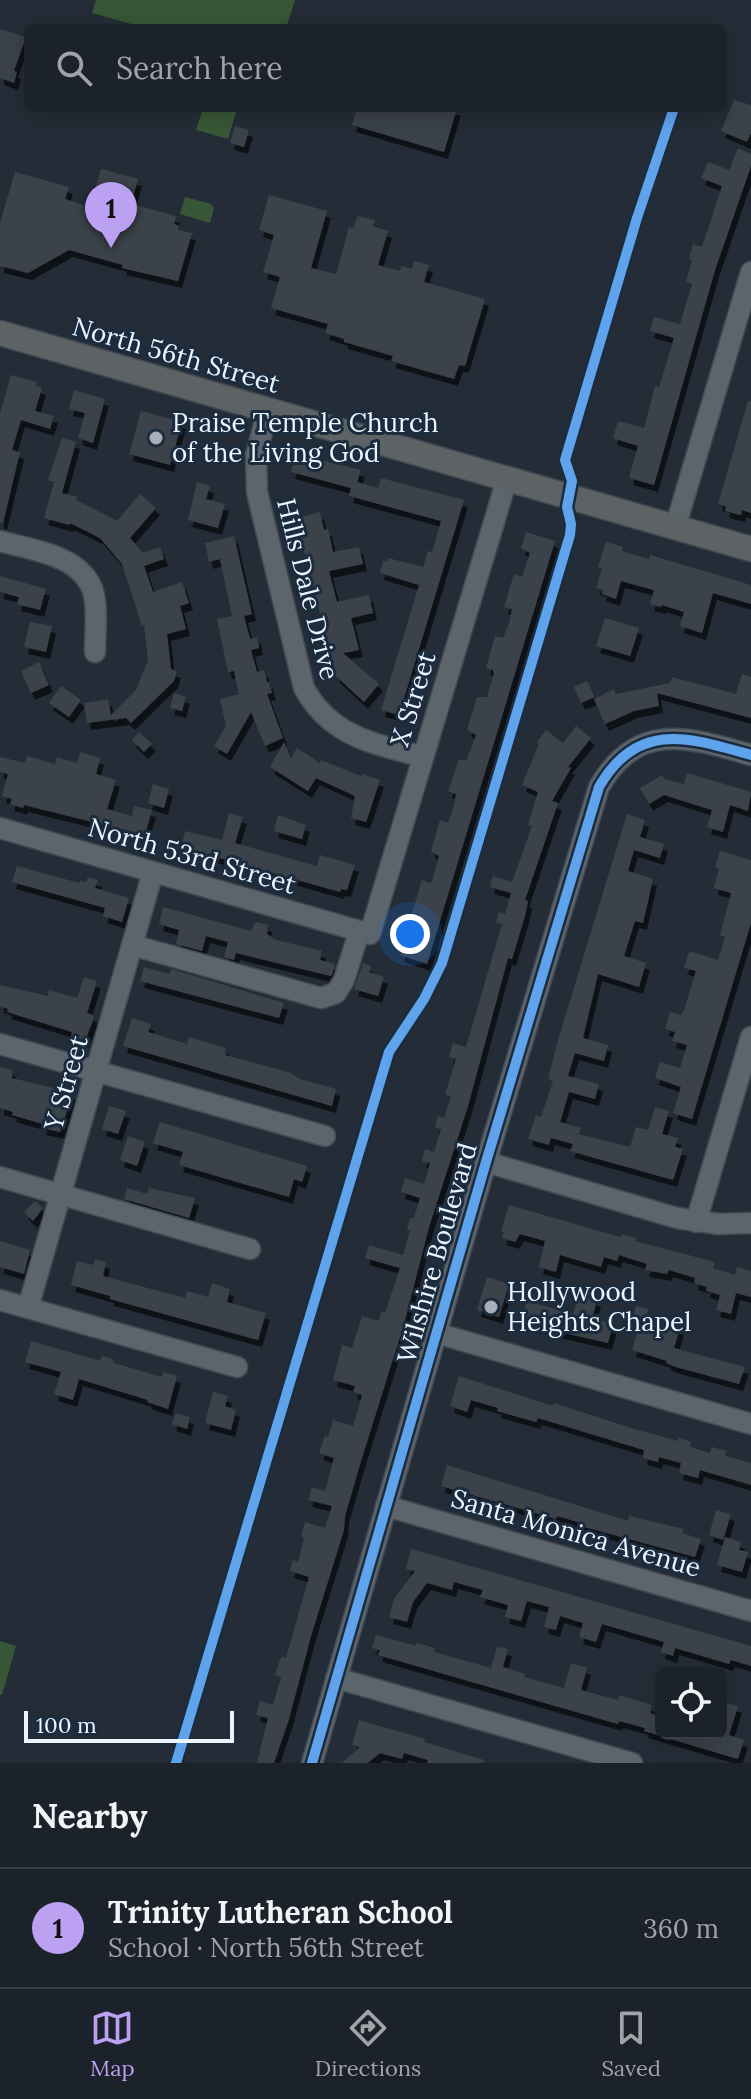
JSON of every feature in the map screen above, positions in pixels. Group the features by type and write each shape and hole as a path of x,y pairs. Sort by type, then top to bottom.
{"main road":[{"name":"North 56th Street","path":"0,333 751,549"}],"street":[{"path":"675,528 744,321 751,272"},
{"name":"Hills Dale Drive","path":"268,410 256,455 257,492 304,688 320,713 342,730 423,757"},
{"name":"X Street","path":"132,945 321,998 336,993 365,933 423,757 507,479"},
{"path":"0,541 65,560 86,576 95,600 95,652"},
{"name":"Wilshire Boulevard","path":"312,1763 595,797 604,778 618,761 642,746 677,737 751,755"},
{"name":"North 53rd Street","path":"0,828 365,933"},
{"name":"Y Street","path":"28,1308 153,872"},
{"path":"696,1222 751,1037"},
{"path":"0,1044 325,1136"},
{"path":"486,1162 696,1222 751,1223"},
{"path":"0,1177 250,1249"},
{"path":"0,1300 237,1367"},
{"path":"436,1333 751,1424"},
{"name":"Santa Monica Avenue","path":"386,1506 751,1611"},
{"path":"336,1678 632,1763"}],"green space":[{"path":"96,0 295,0 287,24 132,24 92,13"},
{"path":"202,112 236,112 228,139 196,130"},
{"path":"185,197 211,204 214,208 210,223 180,214"},
{"path":"0,1641 16,1646 2,1695 0,1695"}],"building":[{"path":"0,29 24,36 24,43 14,71 17,72 14,83 0,78"},
{"path":"734,100 751,105 751,133 747,142 721,131"},
{"path":"356,112 456,112 444,152 352,125"},
{"path":"235,126 249,130 244,147 230,143"},
{"path":"738,148 751,154 751,166 715,270 654,485 629,478 638,446 613,438 618,421 644,428 655,386 659,388 674,338 650,331 654,317 680,324 692,284 686,282 693,244 702,247 722,186 701,178 708,162 729,170"},
{"path":"101,169 138,179 131,204 176,216 174,224 179,226 178,230 192,233 178,281 122,268 123,265 69,250 28,273 0,266 0,223 15,172 69,187 65,199 90,207"},
{"path":"269,195 327,211 311,268 336,274 349,227 353,228 358,216 375,220 373,226 388,231 378,265 400,271 401,266 412,269 414,261 429,265 424,282 485,299 465,366 459,365 454,379 391,361 393,356 344,342 344,339 325,333 328,324 271,308 280,277 263,272 274,235 259,230"},
{"path":"11,375 37,382 36,386 42,388 35,411 54,416 50,429 21,420 12,450 20,452 3,523 0,522 0,414"},
{"path":"74,390 105,399 93,443 78,438 85,413 69,409"},
{"path":"748,401 751,401 751,513 742,510 741,515 725,511 726,506 718,504"},
{"name":"Praise Temple Church of the Living God","path":"141,411 182,422 170,465 129,454"},
{"path":"62,438 76,442 62,493 77,497 76,500 117,521 140,494 156,508 130,538 143,553 160,547 164,559 144,566 153,592 182,582 189,603 180,606 186,629 167,634 171,669 177,671 174,681 131,723 126,718 87,723 84,703 108,699 111,715 136,690 148,660 144,625 122,564 100,538 70,523 44,518 54,482 48,480"},
{"path":"296,454 361,470 357,482 378,488 381,478 464,500 399,715 381,710 419,585 380,573 383,561 387,562 388,558 423,567 428,551 432,552 441,521 349,496 351,488 291,472"},
{"path":"197,482 210,486 206,499 225,504 218,528 188,520"},
{"path":"320,512 333,552 359,547 363,564 329,571 337,602 369,595 373,613 351,618 359,650 343,653 379,684 364,702 336,676 300,535 305,534 301,517"},
{"path":"526,532 555,541 427,964 400,955 404,942 411,944 417,930 419,915 412,913 422,880 432,881 439,856 431,851 440,820 448,823 453,809 456,794 448,791 459,759 466,761 476,735 467,730 477,697 487,697 494,674 493,670 486,668 495,636 503,638 509,624 512,609 504,607 514,574 522,577 530,553 521,548"},
{"path":"234,536 252,614 244,616 250,639 257,637 259,648 251,650 257,672 264,670 269,682 272,693 267,694 283,738 265,746 251,712 227,754 214,746 226,726 220,699 239,694 234,671 228,672 217,619 232,616 220,559 209,562 205,543"},
{"path":"606,542 623,547 622,551 649,559 650,555 751,585 751,604 713,593 702,633 680,626 684,612 650,604 654,590 621,581 616,599 602,594 603,590 596,588 602,568 598,567"},
{"path":"0,576 46,589 40,610 17,604 19,597 0,592"},
{"path":"605,618 639,628 630,656 596,646"},
{"path":"30,622 52,626 46,652 24,647"},
{"path":"39,662 49,685 31,693 21,671"},
{"path":"742,674 751,677 751,718 657,693 659,706 634,711 605,724 594,699 614,689 616,694 670,683 672,677 736,694"},
{"path":"587,681 595,697 581,703 574,687"},
{"path":"61,686 81,700 69,717 49,703"},
{"path":"174,693 186,697 182,711 170,708"},
{"path":"576,726 591,738 568,767 571,768 552,801 558,803 525,900 528,901 525,916 512,959 508,958 468,1106 429,1227 404,1324 361,1461 289,1719 274,1763 257,1763 268,1718 256,1715 260,1701 273,1705 281,1677 275,1675 281,1657 286,1658 309,1577 290,1571 293,1560 298,1562 305,1522 325,1528 332,1506 308,1500 312,1487 325,1491 334,1458 319,1453 333,1420 353,1426 362,1395 353,1392 355,1386 333,1380 342,1345 352,1348 362,1316 379,1321 381,1312 385,1313 400,1268 365,1258 369,1245 403,1255 410,1231 407,1230 410,1218 414,1218 420,1198 401,1192 405,1178 424,1184 430,1163 422,1161 425,1149 434,1152 441,1129 435,1127 438,1116 444,1118 451,1096 445,1095 456,1059 449,1057 453,1043 466,1047 502,924 496,923 499,912 505,914 511,893 490,887 493,876 512,882 532,826 528,825 538,792 522,785 539,744 537,742 546,730 563,743"},
{"path":"139,732 152,744 144,752 132,740"},
{"path":"284,742 291,758 297,748 320,763 321,760 380,780 366,822 351,818 355,796 316,778 308,791 270,767"},
{"path":"80,752 100,758 96,774 116,780 107,809 132,816 134,806 152,810 145,835 24,805 23,808 10,804 12,799 2,796 8,774 0,772 0,757 25,763 27,756 55,764 57,757 77,763"},
{"path":"687,773 751,792 748,811 730,805 723,832 707,827 712,810 664,795 649,804 640,788 662,775 664,779 684,784"},
{"path":"153,784 169,789 164,808 148,803"},
{"path":"229,813 243,817 235,843 317,866 320,855 355,865 347,890 341,889 340,892 181,847 185,831 222,840"},
{"path":"627,814 645,820 640,837 664,844 660,858 634,850 628,871 653,879 643,923 635,921 624,956 646,963 639,987 598,974 583,1038 608,1045 604,1061 575,1053 568,1076 599,1084 595,1099 569,1092 560,1122 581,1128 579,1134 630,1147 636,1127 648,1130 655,1107 669,1111 662,1134 678,1138 675,1147 683,1149 673,1180 570,1151 573,1144 551,1138 549,1145 528,1139 536,1115 541,1117 553,1081 548,1079 558,1040"},
{"path":"278,815 306,825 302,839 274,831"},
{"path":"720,851 751,860 751,923 692,1119 673,1113 681,1087 655,1078 660,1062 680,1068 687,1045 672,1041 675,1032 665,1029 670,1012 681,1015 684,1010 696,971 684,968 689,951 718,960 725,937 720,935 731,893 714,888"},
{"path":"17,866 79,883 86,882 88,877 98,880 95,888 129,898 122,922 103,916 105,908 12,882"},
{"path":"163,907 251,931 256,922 268,925 267,934 276,940 322,951 320,960 335,964 332,975 236,953 234,960 224,957 228,942 206,936 202,951 176,944 179,930 159,924"},
{"path":"363,963 371,966 369,972 384,977 378,996 354,989"},
{"path":"144,967 169,974 171,969 284,1003 279,1018 140,981"},
{"path":"84,977 97,981 87,1013 93,1015 93,1020 85,1041 71,1037 72,1032 7,1012 8,1009 0,1006 0,985 48,996 49,990 77,998"},
{"path":"132,1018 151,1024 148,1032 187,1044 189,1037 226,1048 225,1055 336,1089 332,1106 123,1046"},
{"path":"0,1067 12,1070 12,1078 73,1093 60,1132 42,1128 43,1124 0,1108"},
{"path":"109,1106 126,1111 118,1134 102,1129"},
{"path":"160,1122 307,1166 302,1182 294,1179 289,1197 179,1165 183,1152 153,1143"},
{"path":"128,1136 145,1142 137,1166 120,1160"},
{"path":"127,1188 147,1194 149,1188 195,1198 189,1218 124,1199"},
{"path":"35,1201 43,1208 33,1221 24,1212"},
{"path":"509,1205 711,1261 715,1264 713,1268 735,1275 737,1267 751,1271 751,1297 736,1293 731,1314 716,1310 720,1295 694,1283 695,1278 669,1270 667,1274 645,1270 647,1264 619,1255 617,1261 604,1257 601,1267 560,1255 556,1272 539,1267 545,1241 520,1234 515,1242 502,1238"},
{"path":"0,1241 30,1250 24,1274 0,1267"},
{"path":"95,1259 106,1262 103,1276 185,1298 187,1291 208,1297 212,1283 230,1289 227,1302 266,1313 258,1340 110,1299 110,1296 71,1285 77,1261 93,1265"},
{"path":"487,1277 509,1284 499,1317 477,1310"},
{"path":"581,1288 593,1292 592,1298 597,1300 592,1318 613,1324 608,1343 521,1323 527,1301 573,1314"},
{"path":"636,1306 648,1309 644,1323 668,1330 670,1325 680,1328 674,1348 745,1367 739,1384 676,1367 632,1350 640,1324 632,1322"},
{"path":"31,1341 97,1360 102,1356 113,1359 114,1363 162,1377 163,1372 177,1376 168,1409 79,1379 73,1400 54,1394 61,1372 25,1362"},
{"path":"459,1376 631,1428 678,1441 679,1438 691,1442 690,1447 710,1453 712,1447 727,1451 725,1456 751,1463 751,1485 700,1470 698,1478 679,1473 681,1463 659,1457 658,1462 643,1458 644,1450 538,1418 536,1422 497,1411 498,1408 471,1400 467,1412 450,1406"},
{"path":"213,1392 228,1396 225,1406 236,1410 231,1430 205,1423"},
{"path":"176,1413 190,1417 187,1429 172,1424"},
{"path":"447,1465 628,1521 629,1516 684,1529 682,1533 701,1539 695,1557 441,1486"},
{"path":"716,1510 731,1514 723,1540 709,1535"},
{"path":"725,1537 741,1542 739,1550 748,1552 742,1572 717,1565"},
{"path":"411,1549 751,1646 751,1666 731,1660 729,1664 675,1648 673,1656 661,1652 664,1642 602,1624 596,1642 579,1637 583,1623 560,1616 556,1630 544,1627 549,1607 527,1601 521,1621 505,1617 508,1605 480,1597 483,1590 454,1582 452,1590 427,1583 413,1602 407,1622 389,1617 394,1599 415,1571 406,1569"},
{"path":"376,1635 435,1648 434,1652 491,1668 497,1647 508,1649 503,1667 525,1674 524,1677 564,1688 571,1663 587,1668 581,1690 618,1700 619,1695 652,1705 650,1713 655,1714 655,1734 644,1731 645,1728 619,1721 618,1724 378,1655 380,1650 372,1648"},
{"path":"727,1703 738,1706 729,1735 744,1740 738,1759 671,1739 727,1739"},
{"path":"359,1720 425,1739 424,1742 484,1760 483,1763 427,1763 428,1760 404,1753 402,1759 380,1753 368,1763 342,1763 360,1747 352,1745"}],"cycle path":[{"path":"176,1763 389,1052 424,999 442,963 570,535 567,507 572,481 565,460 637,218 673,112"},
{"path":"312,1763 486,1162 599,787 614,765 631,751 648,743 667,739 687,740 751,755"}],"place":[{"name":"Trinity Lutheran School","path":"111,248"},
{"name":"Praise Temple Church of the Living God","path":"156,438"},
{"name":"Hollywood Heights Chapel","path":"491,1307"}]}
